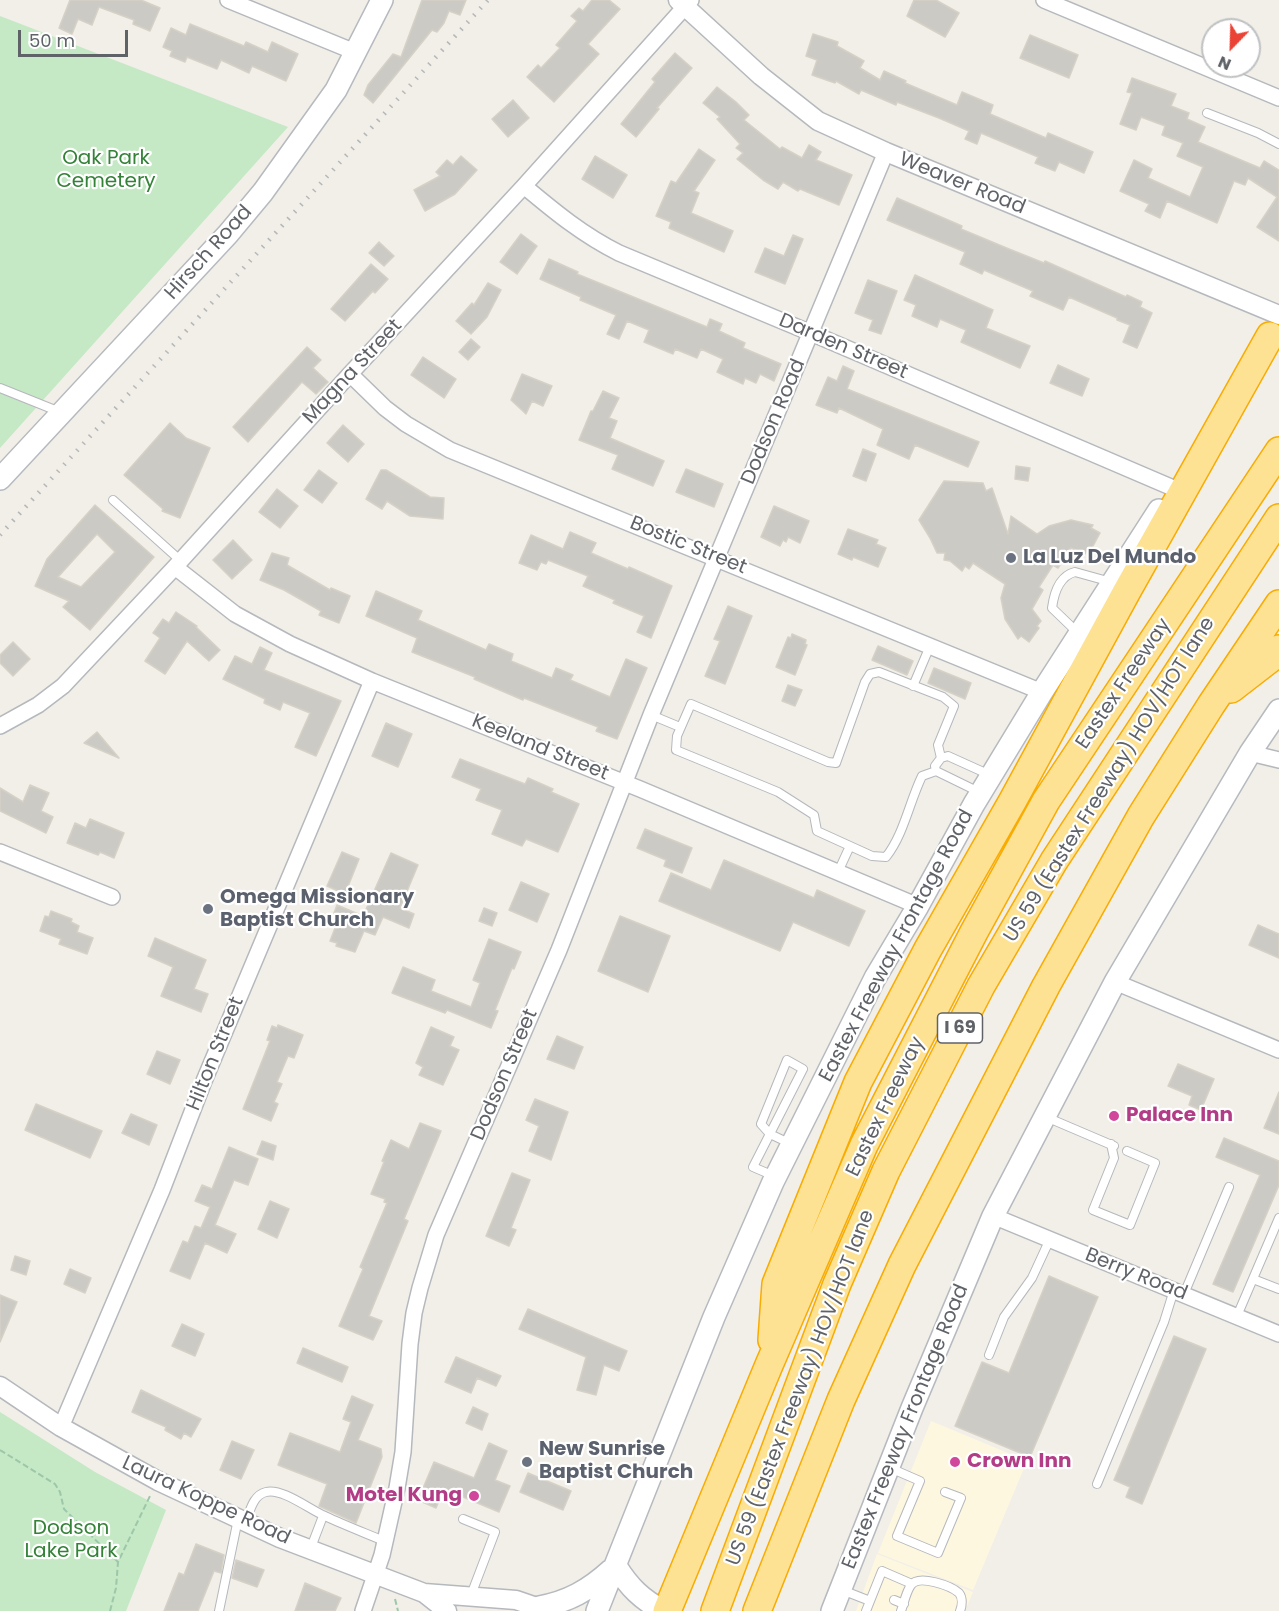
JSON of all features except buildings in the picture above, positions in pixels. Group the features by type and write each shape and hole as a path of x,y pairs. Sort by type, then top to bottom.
{"highway":[{"path":"769,1365 777,1284 858,1082 928,949 1012,802 1276,324"},
{"name":"Eastex Freeway","path":"666,1611 864,1144 974,932 1046,801 1279,451"},
{"name":"US 59 (Eastex Freeway) HOV/HOT lane","path":"714,1611 837,1284 886,1172 981,986 1054,861 1279,518"},
{"path":"760,1604 841,1400 902,1265 1046,986 1142,816 1211,705 1279,604"},
{"path":"1211,705 1275,655 1279,649"}],"main road":[{"name":"Hirsch Road","path":"0,479 228,234 263,192 336,90 382,0"},
{"name":"Eastex Freeway Frontage Road","path":"597,1611 714,1317 776,1177 876,978 986,784 1042,692 1276,324"},
{"name":"Eastex Freeway Frontage Road","path":"832,1611 888,1468 993,1216 1115,982 1250,753 1279,710"},
{"path":"544,1609 592,1588 616,1566 636,1593 666,1611"}],"street":[{"path":"228,0 355,52"},
{"path":"1044,0 1279,98"},
{"name":"Weaver Road","path":"685,2 792,102 818,121 1276,324"},
{"name":"Magna Street","path":"0,726 38,705 63,686 178,564 524,186 685,2"},
{"name":"Dodson Road","path":"717,558 886,152"},
{"name":"Darden Street","path":"524,186 564,220 592,239 619,253 1173,488"},
{"name":"Bostic Street","path":"350,374 385,408 406,424 450,450 1042,692"},
{"name":"Dodson Street","path":"363,1611 375,1576 397,1488 403,1452 414,1313 436,1235 558,950 651,715 717,558"},
{"name":"Keeland Street","path":"178,564 235,614 259,628 372,681 918,906"},
{"name":"Hilton Street","path":"61,1427 162,1190 204,1081 372,681"},
{"path":"1250,753 1279,760"},
{"path":"0,852 112,897"},
{"path":"1115,982 1279,1050"},
{"name":"Berry Road","path":"993,1216 1279,1334"},
{"name":"Laura Koppe Road","path":"0,1386 61,1427 158,1481 241,1521 375,1576 433,1604 471,1596 516,1600 544,1609"}],"lane":[{"path":"1207,113 1279,144"},
{"path":"0,388 62,412"},
{"path":"113,500 178,564"},
{"path":"1080,634 1052,608 1054,592 1064,578 1075,572 1112,582"},
{"path":"913,686 930,646"},
{"path":"941,758 938,745 954,706 943,697 879,672 870,674 865,682 836,763 828,762 691,704 677,736 676,750 778,792 814,815 817,831 872,856 886,857 895,846 922,776 936,771 986,784"},
{"path":"651,715 680,727"},
{"path":"936,771 935,766 941,758 948,756 986,784"},
{"path":"838,872 850,846"},
{"path":"776,1177 753,1167 770,1134 803,1069 786,1060 761,1124 770,1134 792,1144"},
{"path":"1045,1117 1112,1145 1114,1158 1093,1210 1130,1225 1155,1163 1127,1151"},
{"path":"1097,1484 1164,1322 1229,1186"},
{"path":"1237,1316 1279,1218"},
{"path":"989,1355 1004,1317 1032,1278 1050,1239"},
{"path":"1253,1279 1279,1289"},
{"path":"888,1468 928,1484"},
{"path":"920,1481 897,1536 938,1553 961,1498 945,1492"},
{"path":"219,1611 241,1521 255,1498 266,1492 303,1502 323,1516 384,1541"},
{"path":"310,1550 323,1516"},
{"path":"463,1520 495,1532 471,1596"},
{"path":"866,1611 876,1593 882,1571 912,1584"},
{"path":"894,1600 902,1608 912,1584 920,1579 928,1580 958,1593 962,1599 960,1611"},
{"path":"840,1590 870,1601"}],"path":[{"path":"0,1450 55,1484 64,1509 118,1562"},
{"path":"110,1611 116,1588 118,1562 158,1481"},
{"path":"394,1594 398,1611"}],"shaded area":[{"path":"931,1421 1027,1461 973,1590 878,1553"},
{"path":"877,1554 973,1592 965,1611 856,1611"}],"green space":[{"name":"Oak Park Cemetery","path":"0,16 288,127 0,448"},
{"name":"Dodson Lake Park","path":"0,1412 95,1472 166,1510 126,1611 0,1611"}],"railway":[{"path":"0,535 488,0"}],"place":[{"name":"La Luz Del Mundo","path":"1011,558"},
{"name":"Omega Missionary Baptist Church","path":"208,909"},
{"name":"Palace Inn","path":"1114,1116"},
{"name":"New Sunrise Baptist Church","path":"527,1462"},
{"name":"Crown Inn","path":"955,1462"},
{"name":"Motel Kung","path":"474,1496"}]}
